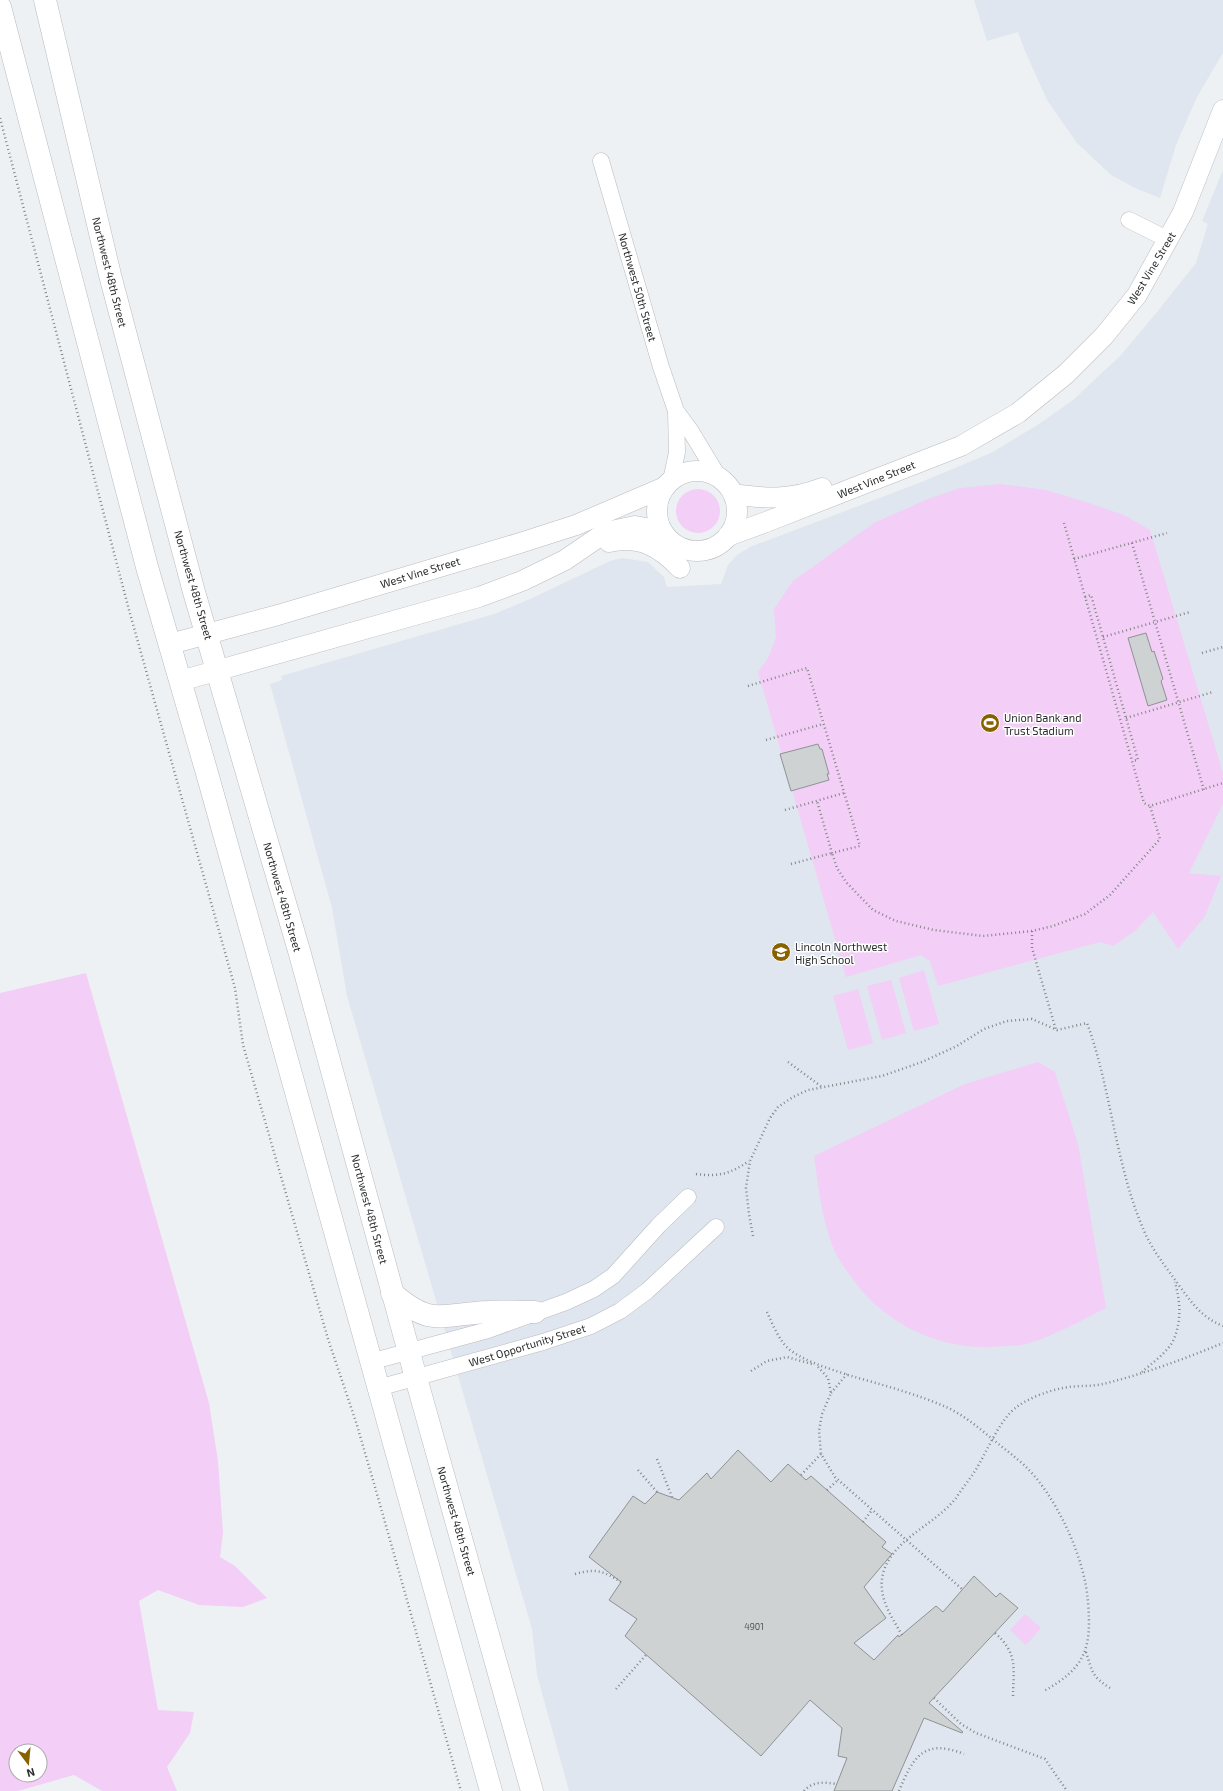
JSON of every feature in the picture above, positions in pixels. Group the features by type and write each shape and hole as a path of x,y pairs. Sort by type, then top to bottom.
{"main road":[{"name":"Northwest 48th Street","path":"45,0 110,275 192,585 300,954 392,1293 532,1791"},
{"path":"0,7 147,567 170,644 491,1791"},
{"path":"392,1293 412,1309 430,1316 444,1317 487,1312 534,1312"}],"street":[{"name":"West Vine Street","path":"728,536 960,446 1018,413 1066,374 1104,336 1137,295 1169,240 1183,212 1223,110"},
{"name":"Northwest 50th Street","path":"601,161 661,367 676,411 677,452 668,484"},
{"path":"1129,220 1169,240"},
{"name":"Northwest 50th Street","path":"676,411 690,430 719,478"},
{"name":"West Vine Street","path":"733,494 776,499 807,494 1018,413"},
{"path":"694,472 707,473 719,478 727,485 733,494 736,504 737,515 734,526 728,536 718,545 708,550 696,551 684,549 674,544 662,532 658,521 657,509 659,498 668,484 682,474 694,472"},
{"name":"West Vine Street","path":"170,644 278,615 548,534 576,525 668,484"},
{"path":"180,681 479,597 522,581 565,560 606,532 635,526 662,532"},
{"path":"582,549 617,540 634,540 651,545 666,553 680,568"},
{"path":"370,1362 488,1330 573,1299 594,1289 613,1276 659,1225 688,1197"},
{"name":"West Opportunity Street","path":"378,1388 543,1342 591,1326 620,1311 647,1291 716,1227"}],"path":[{"path":"0,118 131,617 235,988 243,1045 328,1339 356,1422 373,1479 461,1791"},
{"path":"1064,523 1144,803 1150,806 1223,783"},
{"path":"1074,559 1167,533"},
{"path":"1132,543 1204,790"},
{"path":"1085,597 1091,596 1103,637 1138,760 1132,761"},
{"path":"1103,637 1190,612"},
{"path":"1202,653 1223,647"},
{"path":"748,686 807,668 860,846 791,864"},
{"path":"1126,718 1178,704 1213,692"},
{"path":"766,740 824,724"},
{"path":"785,810 844,793"},
{"path":"817,801 837,868 846,882 873,910 896,921 934,930 983,936 1032,931 1053,926 1085,914 1110,895 1160,840 1150,806"},
{"path":"1032,931 1032,948 1057,1030"},
{"path":"753,1236 748,1214 746,1188 750,1161 770,1118 778,1108 793,1097 808,1090 882,1076 922,1062 957,1046 984,1029 1007,1021 1032,1019 1057,1030 1087,1023 1096,1046 1126,1184 1145,1234 1160,1259 1197,1310 1213,1322 1223,1326"},
{"path":"788,1062 822,1087"},
{"path":"696,1174 713,1176 728,1173 750,1161"},
{"path":"1140,1374 1159,1357 1173,1340 1180,1303 1175,1280"},
{"path":"767,1312 776,1333 790,1349 817,1366 828,1378 831,1393"},
{"path":"902,1635 883,1602 881,1585 884,1570 899,1546 906,1539 932,1521 954,1499 974,1472 1003,1422 1018,1406 1040,1395 1063,1388 1101,1384 1140,1374 1179,1361 1223,1342"},
{"path":"751,1371 767,1361 787,1356 947,1407 978,1427 1024,1466 1049,1497 1067,1528 1088,1594 1090,1624 1086,1651 1090,1668 1097,1679 1110,1688"},
{"path":"847,1374 831,1393 822,1414 819,1432 822,1454 838,1480 962,1589"},
{"path":"801,1476 822,1454"},
{"path":"657,1459 672,1497"},
{"path":"638,1470 657,1492"},
{"path":"827,1490 838,1480"},
{"path":"863,1522 872,1510"},
{"path":"576,1574 590,1570 599,1570 621,1582"},
{"path":"995,1633 1010,1651 1014,1662 1013,1699"},
{"path":"1044,1691 1060,1682 1073,1672 1086,1651"},
{"path":"616,1689 646,1655"},
{"path":"934,1698 961,1724 976,1733 1045,1758 1067,1791"},
{"path":"899,1791 908,1768 915,1759 923,1753 932,1749 944,1748 964,1754"},
{"path":"804,1791 814,1784 824,1782 836,1784"}],"shaded area":[{"path":"974,0 1223,0 1223,53 1197,97 1176,145 1160,198 1135,188 1111,175 1077,143 1047,100 1018,32 987,41"},
{"name":"Lincoln Northwest High School","path":"1223,170 1223,1791 569,1791 537,1675 532,1629 347,996 332,908 270,684 282,680 281,676 494,614 530,599 610,561 622,558 648,562 664,577 667,587 721,584 728,565 737,555 750,547 919,483 993,452 1039,424 1073,400 1121,355 1157,312 1196,263 1208,224 1202,221"},
{"name":"Union Bank and Trust Stadium","path":"1000,484 1046,490 1089,503 1126,516 1150,530 1223,773 1223,804 1189,873 1221,876 1205,916 1178,949 1153,912 1135,931 1113,946 1100,942 938,986 930,961 921,955 846,977 758,672 768,658 776,637 774,609 793,581 874,523 928,499 960,488"},
{"path":"694,489 702,489 707,490 714,495 719,502 719,520 714,527 707,532 694,533 686,530 679,523 676,515 676,507 679,499 686,492"},
{"path":"924,970 939,1024 914,1031 899,978"},
{"path":"86,973 209,1403 218,1461 223,1533 220,1557 235,1566 267,1598 243,1607 199,1605 158,1590 139,1601 158,1710 194,1712 190,1733 167,1767 177,1791 102,1791 74,1775 48,1782 48,1743 8,1743 8,1783 46,1783 18,1791 0,1791 0,993"},
{"path":"891,980 906,1033 882,1040 867,986"},
{"path":"858,989 873,1043 848,1050 833,996"},
{"path":"1038,1062 1055,1072 1078,1144 1106,1308 1057,1333 1018,1346 982,1347 959,1345 937,1340 916,1332 879,1308 863,1292 838,1257 824,1219 814,1156 965,1084"},
{"path":"1025,1614 1041,1628 1026,1645 1010,1630"}],"building":[{"path":"1146,633 1152,652 1154,651 1163,679 1161,681 1167,700 1148,706 1128,638"},
{"path":"818,744 820,749 822,749 829,774 827,774 829,780 791,791 780,754"},
{"path":"738,1450 771,1482 788,1464 806,1480 811,1476 886,1542 882,1547 892,1554 864,1587 886,1618 854,1643 874,1660 898,1635 899,1637 936,1606 943,1612 974,1576 996,1597 1000,1593 1018,1608 929,1703 963,1732 962,1733 924,1718 892,1791 834,1791 847,1758 838,1756 842,1728 810,1700 761,1756 625,1636 637,1619 609,1600 621,1582 589,1557 633,1496 645,1504 657,1492 679,1500 707,1473 711,1479"}],"place":[{"name":"Union Bank and Trust Stadium","path":"990,723"},
{"name":"Lincoln Northwest High School","path":"781,952"}]}
